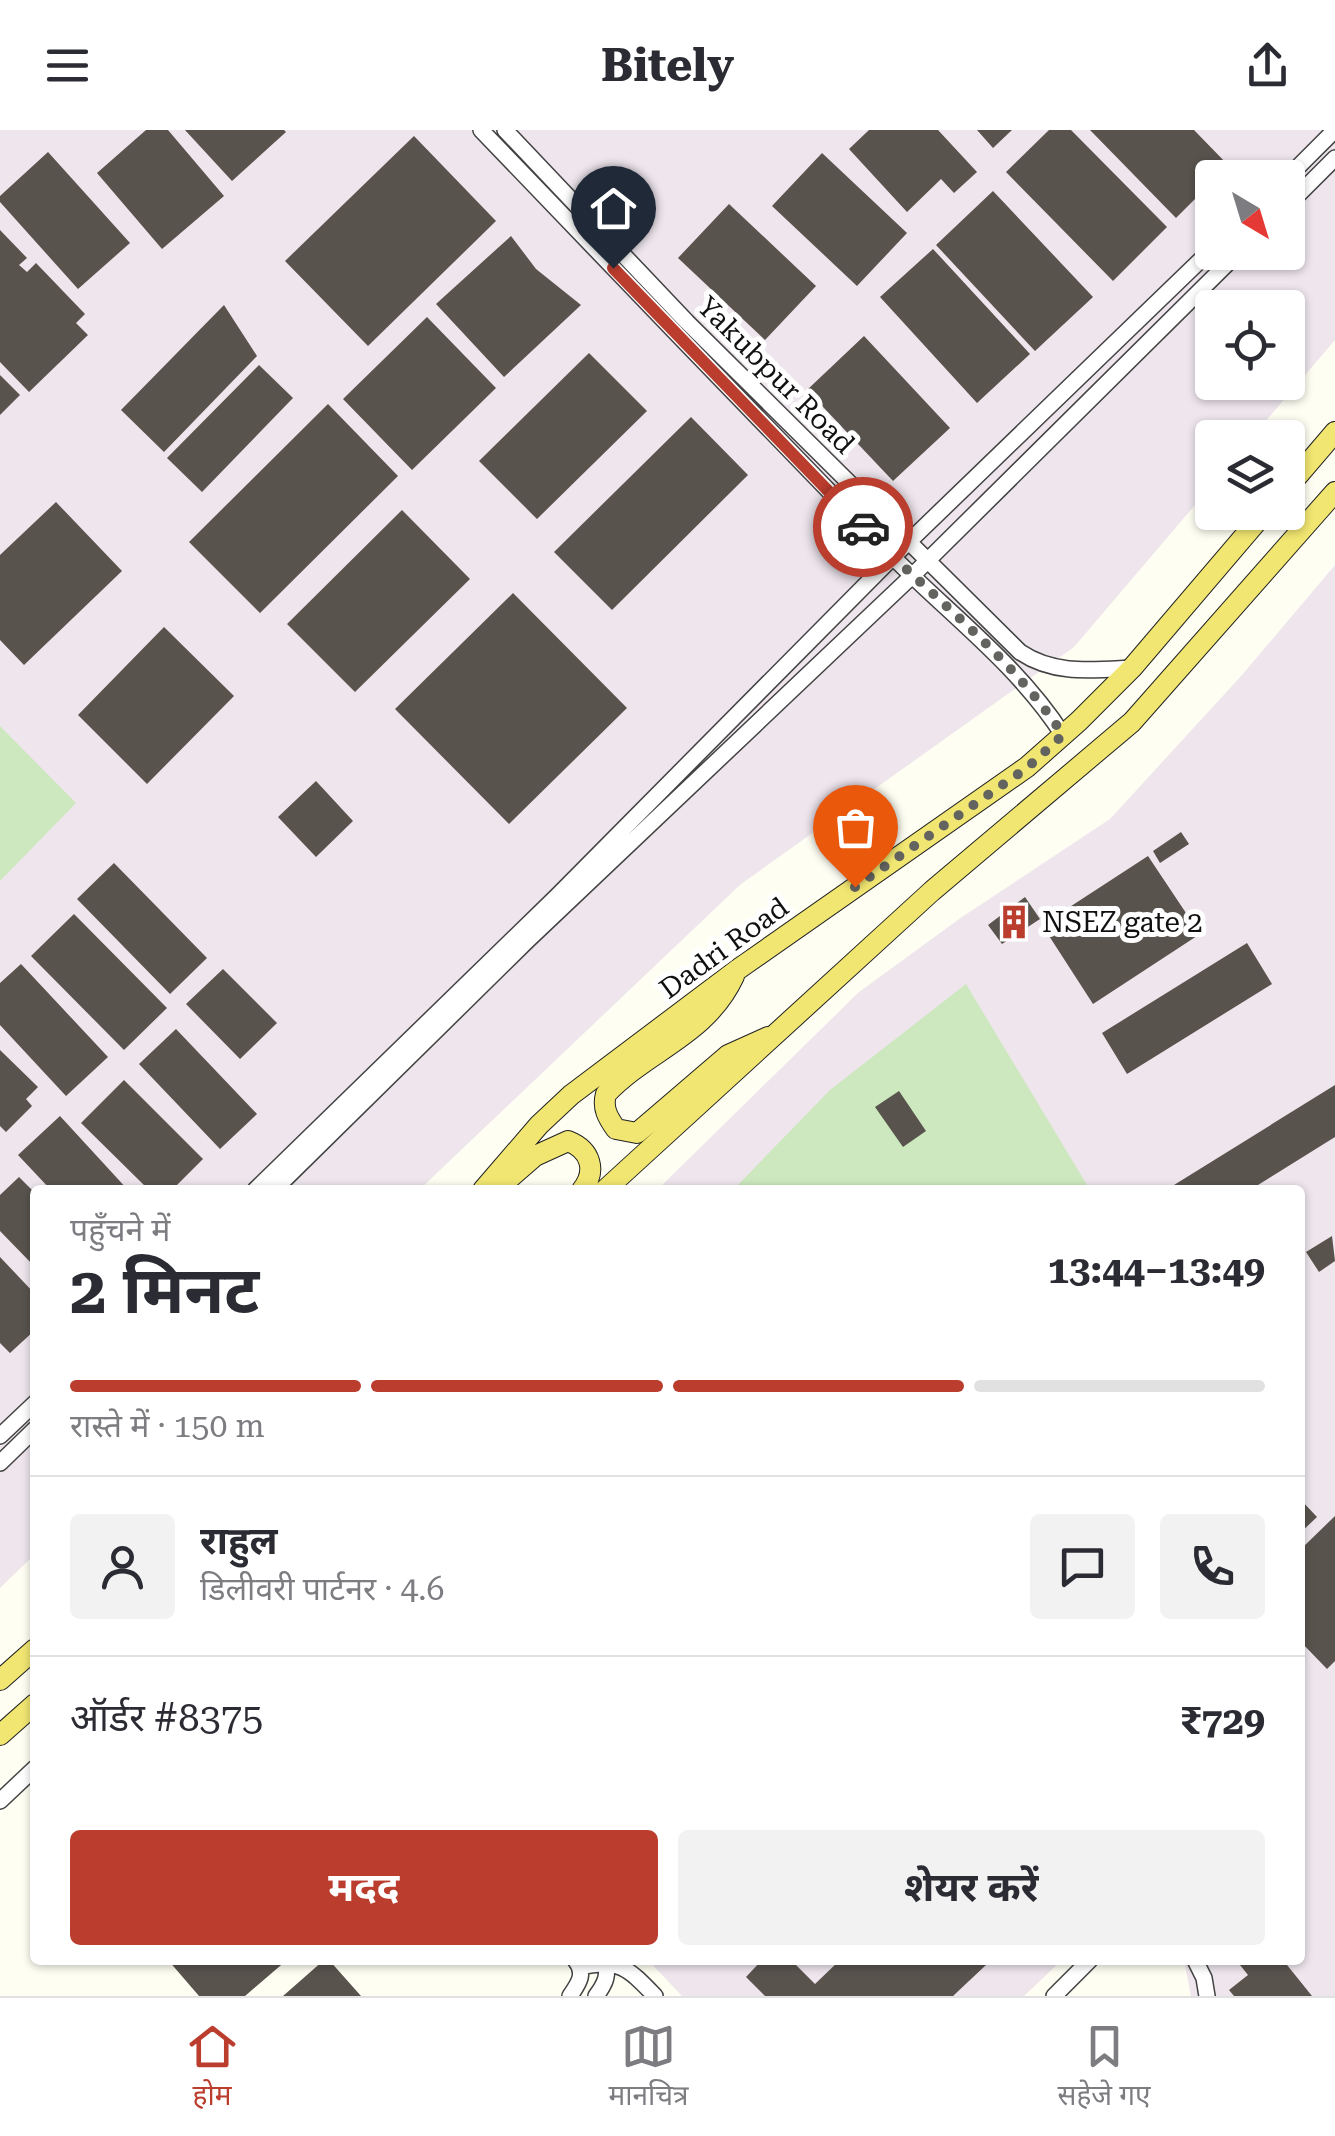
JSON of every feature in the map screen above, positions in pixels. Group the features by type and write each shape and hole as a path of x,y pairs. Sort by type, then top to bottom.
{"main road":[{"path":"1305,467 1335,432"},
{"path":"612,1185 926,896 1132,722 1335,492"},
{"name":"Dadri Road","path":"486,1185 571,1095 737,970 1027,768 1132,668 1250,530"},
{"path":"737,970 726,994 706,1019 606,1094 608,1118 616,1129 637,1133 728,1055 779,1033"},
{"path":"502,1185 535,1156 568,1141 583,1149 589,1159 592,1170 584,1185"},
{"path":"0,1680 30,1653"},
{"path":"0,1735 30,1708"}],"street":[{"name":"Yakubpur Road","path":"480,130 892,557 997,656 1050,714 1063,735"},
{"name":"Yakubpur Road","path":"505,130 687,322 1020,652 1057,668 1132,668"},
{"path":"1304,160 1335,130"},
{"path":"1305,188 1335,158"},
{"path":"261,1185 556,896 892,557 1195,265"},
{"path":"279,1185 527,941 912,576 1222,270"},
{"path":"0,1436 30,1408"},
{"path":"0,1464 30,1433"},
{"path":"0,1801 30,1773"},
{"path":"570,1996 581,1980 578,1965"},
{"path":"596,1996 608,1971 606,1965"},
{"path":"613,1965 631,1973 655,1996"},
{"path":"1054,1996 1085,1965"},
{"path":"1197,1965 1207,1996"}],"shaded area":[{"path":"0,130 1335,130 1335,340 1305,375 1305,290 1195,290 1195,400 1284,400 1267,420 1195,420 1195,505 1074,647 741,884 424,1185 30,1185 30,1559 0,1588"},
{"path":"1335,565 1335,1996 1191,1996 1185,1965 1305,1965 1305,1185 662,1185 859,992 962,917 1110,819 1242,675"},
{"path":"653,1965 1057,1965 1024,1996 682,1996"}],"green space":[{"path":"0,726 76,803 0,881"},
{"path":"966,984 1087,1185 738,1185 830,1090"}],"building":[{"path":"146,130 168,130 224,196 162,249 97,173"},
{"path":"185,130 284,130 286,132 232,181"},
{"path":"869,130 938,130 977,172 954,193 941,179 907,212 849,149"},
{"path":"977,130 1012,130 993,148"},
{"path":"1049,130 1071,130 1167,227 1113,281 1006,172"},
{"path":"1090,130 1194,130 1223,160 1195,160 1195,199 1176,218"},
{"path":"414,136 496,221 368,346 285,261"},
{"path":"48,152 130,243 78,289 0,202 0,196"},
{"path":"822,153 907,233 857,286 772,206"},
{"path":"993,191 1093,297 1035,351 936,245"},
{"path":"729,204 816,286 765,340 678,258"},
{"path":"0,230 27,258 19,265 27,272 36,263 85,314 76,323 88,335 29,392 0,362"},
{"path":"511,236 536,269 581,305 504,377 436,304"},
{"path":"933,249 1030,354 977,403 880,297"},
{"path":"224,305 257,356 164,452 121,410"},
{"path":"427,317 496,388 412,470 343,399"},
{"path":"864,336 950,428 893,481 807,390"},
{"path":"589,353 647,411 537,519 479,461"},
{"path":"259,365 293,398 202,492 167,458"},
{"path":"0,375 20,395 0,415"},
{"path":"328,404 398,476 260,613 189,542"},
{"path":"691,417 748,475 612,610 554,552"},
{"path":"56,502 122,571 24,665 0,640 0,555"},
{"path":"402,510 470,579 355,692 287,624"},
{"path":"513,593 627,708 509,824 395,709"},
{"path":"164,627 234,696 147,784 78,715"},
{"path":"316,781 353,821 316,857 278,817"},
{"path":"1181,832 1189,844 1160,863 1153,851"},
{"path":"1148,856 1200,934 1093,1004 1042,925"},
{"path":"114,863 207,958 170,994 77,899"},
{"name":"NSEZ gate 2","path":"1025,897 1040,919 1002,944 988,925"},
{"path":"74,914 167,1008 124,1050 31,956"},
{"path":"1247,943 1272,984 1127,1074 1102,1033"},
{"path":"21,964 108,1057 66,1096 0,1025 0,983"},
{"path":"223,969 277,1023 240,1059 186,1004"},
{"path":"176,1029 257,1114 220,1149 139,1064"},
{"path":"0,1050 38,1087 26,1099 32,1106 6,1132 0,1126"},
{"path":"124,1080 203,1159 177,1185 144,1185 81,1123"},
{"path":"1335,1085 1335,1137 1258,1185 1174,1185"},
{"path":"899,1091 926,1131 903,1147 875,1107"},
{"path":"60,1116 123,1185 46,1185 18,1155"},
{"path":"19,1177 30,1188 30,1262 0,1231 0,1195"},
{"path":"1332,1236 1335,1261 1319,1272 1306,1252"},
{"path":"0,1257 30,1289 30,1335 10,1353 0,1343"},
{"path":"1305,1504 1317,1517 1305,1528"},
{"path":"1335,1516 1335,1661 1327,1669 1305,1646 1305,1545"},
{"path":"172,1965 281,1965 245,1996 199,1996"},
{"path":"318,1965 333,1965 361,1996 283,1996"},
{"path":"757,1965 796,1965 815,1984 835,1965 986,1965 953,1996 765,1996 746,1977"},
{"path":"1240,1965 1287,1965 1312,1996 1234,1996 1229,1990 1248,1975"}],"way so far":[{"path":"855,887 1027,768 1063,735 1050,714 997,656 863,527"}],"place":[{"name":"NSEZ gate 2","path":"1014,922"}],"route":[{"path":"613,268 863,527"}]}
